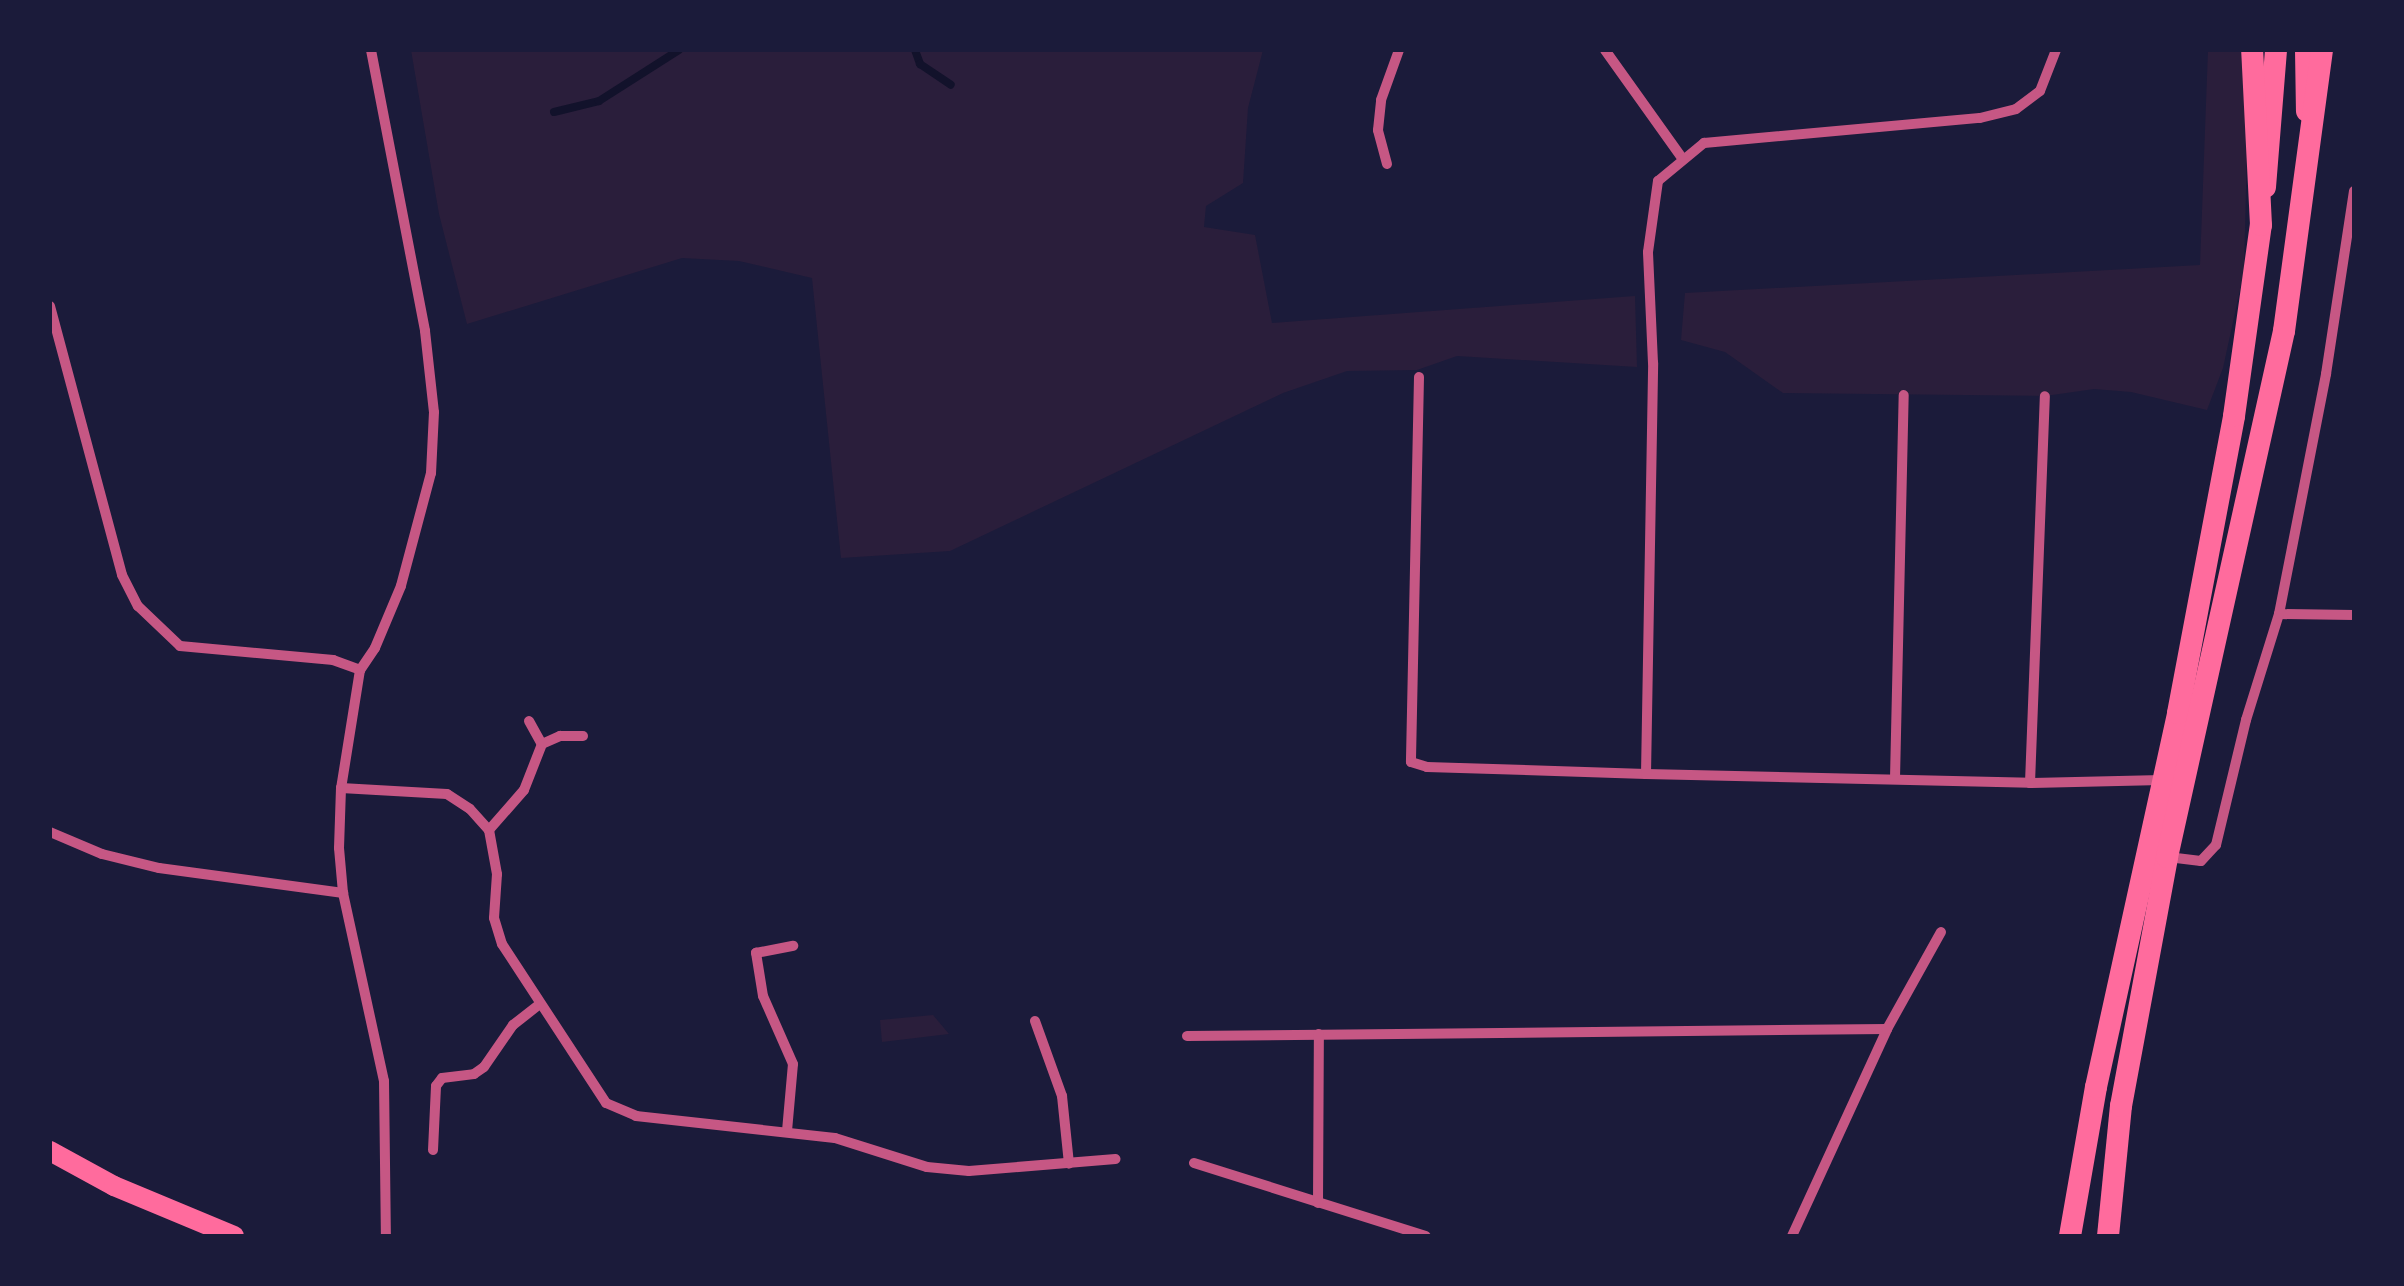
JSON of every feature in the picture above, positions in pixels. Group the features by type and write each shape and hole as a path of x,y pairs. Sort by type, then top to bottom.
{"main road":[{"path":"2252,50 2261,225"},
{"path":"2108,1236 2158,851 2163,780 2234,416 2261,225 2276,50"},
{"path":"2306,50 2308,171"},
{"path":"2070,1236 2096,1086 2266,428 2308,171 2322,50"},
{"path":"50,1152 114,1186 234,1236"}],"street":[{"path":"371,50 425,331 434,412 431,473 401,586 375,648 360,670 341,788 338,848 343,893 384,1081 386,1236"},
{"path":"1387,164 1378,130 1382,100 1398,50"},
{"path":"1605,50 1682,158"},
{"path":"1646,774 1653,363 1650,214 1658,180 1704,142 1980,118 2016,109 2040,90 2056,50"},
{"path":"2158,851 2200,861 2216,845 2246,720 2279,614 2326,374 2354,190"},
{"path":"50,306 122,574 138,606 180,646 202,652 333,660 360,670"},
{"path":"1419,377 1411,762 1427,767 1646,774 2030,783 2163,780"},
{"path":"1895,778 1904,395"},
{"path":"2030,783 2045,396"},
{"path":"2279,614 2354,616"},
{"path":"529,720 542,744"},
{"path":"489,830 524,790 542,744 560,736 583,736"},
{"path":"341,788 446,794 470,809 489,830 497,874 494,918 502,944 606,1104 636,1116 834,1138 968,1172 1116,1160"},
{"path":"50,832 102,854 158,868 343,893"},
{"path":"1792,1236 1888,1029 1941,932"},
{"path":"787,1131 793,1064 762,996 756,952 793,946"},
{"path":"433,1150 436,1086 442,1078 474,1074 502,1038 539,1005"},
{"path":"1035,1022 1062,1096 1069,1164"},
{"path":"1187,1036 1888,1029"},
{"path":"1318,1034 1318,1203"},
{"path":"1194,1163 1426,1236"}],"shaded area":[{"path":"411,50 1263,50 1248,108 1243,183 1206,206 1204,227 1255,235 1272,323 1635,296 1637,367 1457,356 1417,370 1347,371 1283,393 950,551 841,558 812,278 739,261 682,258 467,324 439,214"},
{"path":"2208,50 2241,50 2247,147 2244,271 2223,368 2207,410 2131,392 2094,389 2045,396 1783,393 1725,352 1681,340 1685,293 2200,265"},
{"path":"933,1015 949,1034 882,1042 880,1020"}],"waterway":[{"path":"554,112 599,101 679,50"},
{"path":"915,50 920,64 951,85"}]}
